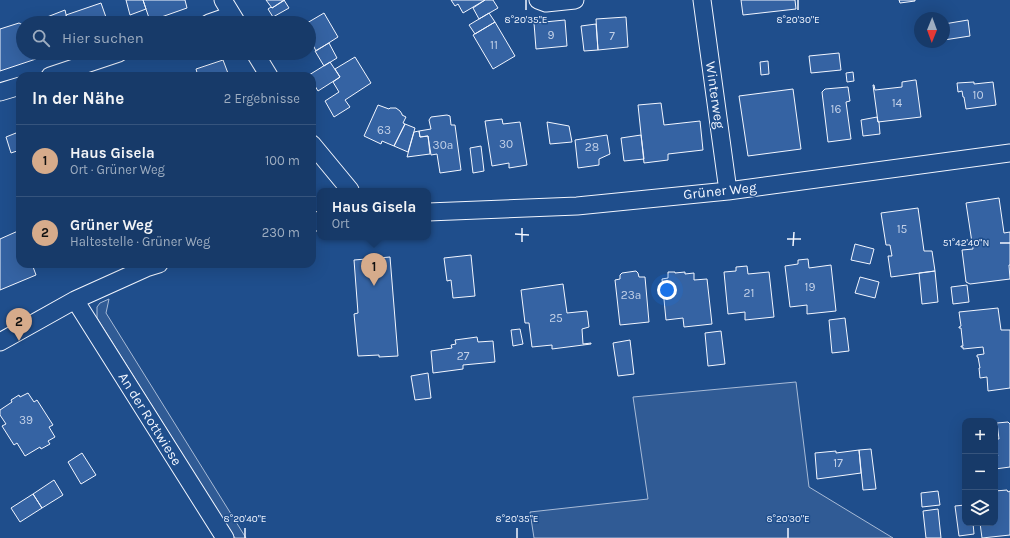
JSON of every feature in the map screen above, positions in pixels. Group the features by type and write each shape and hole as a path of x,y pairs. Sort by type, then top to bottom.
{"street":[{"path":"223,0 232,16"},
{"path":"538,0 546,3 575,0"},
{"name":"Winterweg","path":"702,0 728,191"},
{"path":"62,72 98,60"},
{"path":"260,60 267,72"},
{"path":"0,92 16,87"},
{"path":"316,149 349,188"},
{"name":"Grüner Weg","path":"431,212 577,206 728,191 1010,153"},
{"path":"0,342 75,300 146,268"},
{"name":"An der Rottwiese","path":"75,300 225,538"}],"shaded area":[{"path":"109,299 106,313 246,538 235,538 97,318 97,307 100,303"},
{"path":"796,382 809,487 893,538 534,538 530,512 648,499 633,397"}],"building":[{"path":"126,0 143,0 146,9 130,15"},
{"path":"143,0 185,0 187,8 164,16 148,16"},
{"path":"266,0 285,0 272,8"},
{"path":"284,0 289,8 272,16 268,9 271,7 272,8"},
{"path":"451,0 485,0 463,13 458,4 455,6"},
{"path":"485,0 493,0 498,8 479,19 473,8"},
{"path":"741,0 795,0 796,9 743,15"},
{"path":"899,0 915,0 915,1 900,3"},
{"path":"101,3 106,16 66,16"},
{"path":"65,10 66,16 50,16"},
{"path":"324,13 338,37 316,51 316,18"},
{"path":"489,13 495,22 475,34 469,25"},
{"path":"626,17 628,47 598,50 596,19"},
{"path":"565,20 567,46 536,49 534,23"},
{"path":"968,20 970,36 950,39 950,23"},
{"path":"495,22 515,56 493,69 473,35"},
{"path":"16,24 16,60 33,60 0,71 0,29"},
{"path":"596,24 598,50 584,51 581,26"},
{"path":"329,43 337,58 324,66 316,50"},
{"path":"839,53 841,70 811,73 809,56"},
{"path":"355,57 371,83 345,100 350,107 334,117 325,101 339,92 333,82 340,77 335,69"},
{"path":"223,60 228,72 197,72 196,69"},
{"path":"768,61 769,74 761,75 760,62"},
{"path":"330,62 340,77 318,91 316,88 316,72 314,72"},
{"path":"853,72 854,81 847,82 846,73"},
{"path":"916,80 921,117 878,122 873,85 875,90 902,87 902,82"},
{"path":"974,82 974,84 993,82 996,105 966,109 962,91 958,92 957,83"},
{"path":"848,87 850,101 846,102 851,139 828,142 822,92 825,89"},
{"path":"793,89 801,149 748,156 739,96"},
{"path":"661,103 664,125 700,121 703,150 668,154 668,160 644,163 638,105"},
{"path":"378,105 389,109 396,108 406,117 403,123 405,124 394,146 382,141 381,144 364,136"},
{"path":"450,116 451,125 455,125 461,170 440,173 437,154 431,155 428,136 420,137 419,131 431,129 429,120 431,117"},
{"path":"877,117 880,134 863,136 861,120"},
{"path":"502,119 503,124 520,122 527,165 509,168 509,163 492,166 485,121"},
{"path":"547,122 569,126 572,142 550,144"},
{"path":"405,124 415,128 408,152 394,146"},
{"path":"419,131 420,137 428,136 430,154 407,157 414,132"},
{"path":"16,133 16,151 11,153 6,137"},
{"path":"607,135 610,154 599,159 599,165 578,168 575,140"},
{"path":"641,135 644,159 624,161 621,138"},
{"path":"481,146 484,171 473,173 470,148"},
{"path":"999,198 1004,233 1010,232 1010,279 970,284 966,282 962,250 973,249 966,203"},
{"path":"918,208 924,251 932,251 935,271 891,277 888,256 892,256 890,245 886,245 881,213"},
{"path":"16,232 16,268 33,268 36,275 0,290 0,239"},
{"path":"855,244 874,249 870,264 851,260"},
{"path":"471,255 475,296 453,298 451,280 447,281 444,258"},
{"path":"390,257 398,356 358,356 354,314 358,313 354,260"},
{"path":"808,259 809,268 831,265 836,311 807,314 807,305 790,307 785,266 798,264 798,260"},
{"path":"747,266 748,274 769,272 774,317 745,320 745,312 728,314 724,272 736,271 736,267"},
{"path":"636,271 639,277 645,277 649,322 620,325 615,280 620,279 620,275 622,273"},
{"path":"935,271 938,302 922,304 919,273"},
{"path":"668,272 685,272 685,274 694,273 694,280 707,279 712,324 684,327 683,318 666,320 662,279 668,278"},
{"path":"860,277 879,282 875,298 855,293"},
{"path":"563,284 567,313 587,311 589,327 582,329 583,344 591,344 552,349 552,345 532,347 529,323 525,323 521,290"},
{"path":"967,285 969,302 953,304 951,287"},
{"path":"998,308 1001,330 1010,330 1010,388 988,391 987,377 980,378 980,368 977,357 977,355 984,354 983,347 963,349 963,347 961,347 963,346 961,328 959,328 961,326 959,312"},
{"path":"845,318 849,351 832,353 829,320"},
{"path":"520,329 523,344 513,346 511,330"},
{"path":"721,331 725,364 708,366 705,333"},
{"path":"477,337 478,342 493,341 495,362 463,365 463,369 433,373 431,351 452,348 451,345 456,344 455,340"},
{"path":"630,340 634,374 618,376 613,343"},
{"path":"428,373 431,398 415,400 411,376"},
{"path":"28,393 34,402 37,400 53,425 49,427 55,437 48,441 50,444 41,449 40,447 25,456 17,443 14,445 2,426 6,424 0,415 0,410 19,395 20,397"},
{"path":"1008,422 1010,424 1010,467 998,469 998,423"},
{"path":"871,449 876,489 863,490 859,450"},
{"path":"859,450 861,473 817,479 815,453 836,451 836,453"},
{"path":"82,453 96,475 81,484 68,462"},
{"path":"54,480 63,495 42,508 33,494"},
{"path":"938,491 940,505 922,507 921,493"},
{"path":"998,491 1010,491 1010,535 982,538 980,526 998,526"},
{"path":"33,494 42,508 20,522 11,508"},
{"path":"962,505 962,526 973,526 974,534 959,536 955,506"},
{"path":"938,509 941,538 926,538 923,511"}],"place":[{"name":"Haus Gisela","path":"374,286"},
{"name":"Grüner Weg","path":"19,341"}]}
